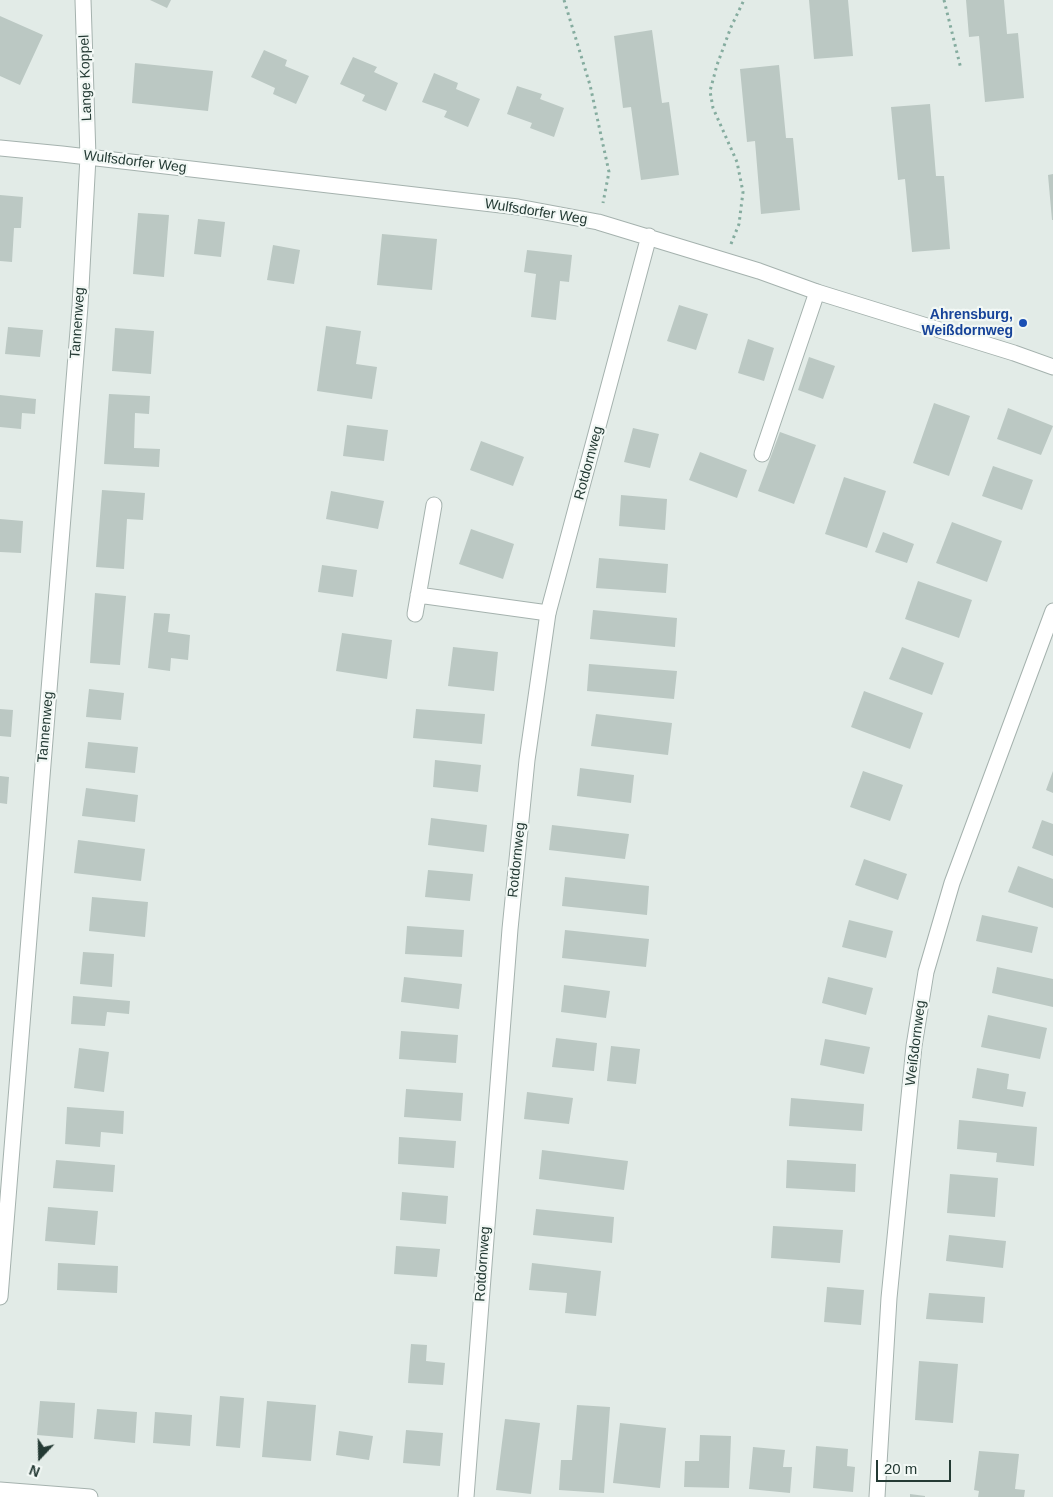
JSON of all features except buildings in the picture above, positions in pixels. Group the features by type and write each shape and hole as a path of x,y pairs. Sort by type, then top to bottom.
{"street":[{"name":"Lange Koppel","path":"83,0 88,157"},
{"name":"Wulfsdorfer Weg","path":"0,148 518,207 598,222 649,236 817,292 1014,353 1053,368"},
{"name":"Tannenweg","path":"0,1297 80,306 88,157"},
{"name":"Rotdornweg","path":"466,1497 510,929 527,760 548,613 571,534 649,236"},
{"path":"762,454 817,292"},
{"path":"415,614 434,505"},
{"path":"418,595 548,613"},
{"name":"Weißdornweg","path":"877,1497 889,1298 914,1046 926,972 952,884 1053,611"},
{"path":"0,1490 90,1497"}],"path":[{"path":"564,0 590,85 609,172 598,222"},
{"path":"724,260 739,224 743,192 737,162 713,108 710,92 717,64 744,0"},
{"path":"944,0 961,69"}],"place":[{"name":"Ahrensburg, Weißdornweg","path":"1023,323"}]}
